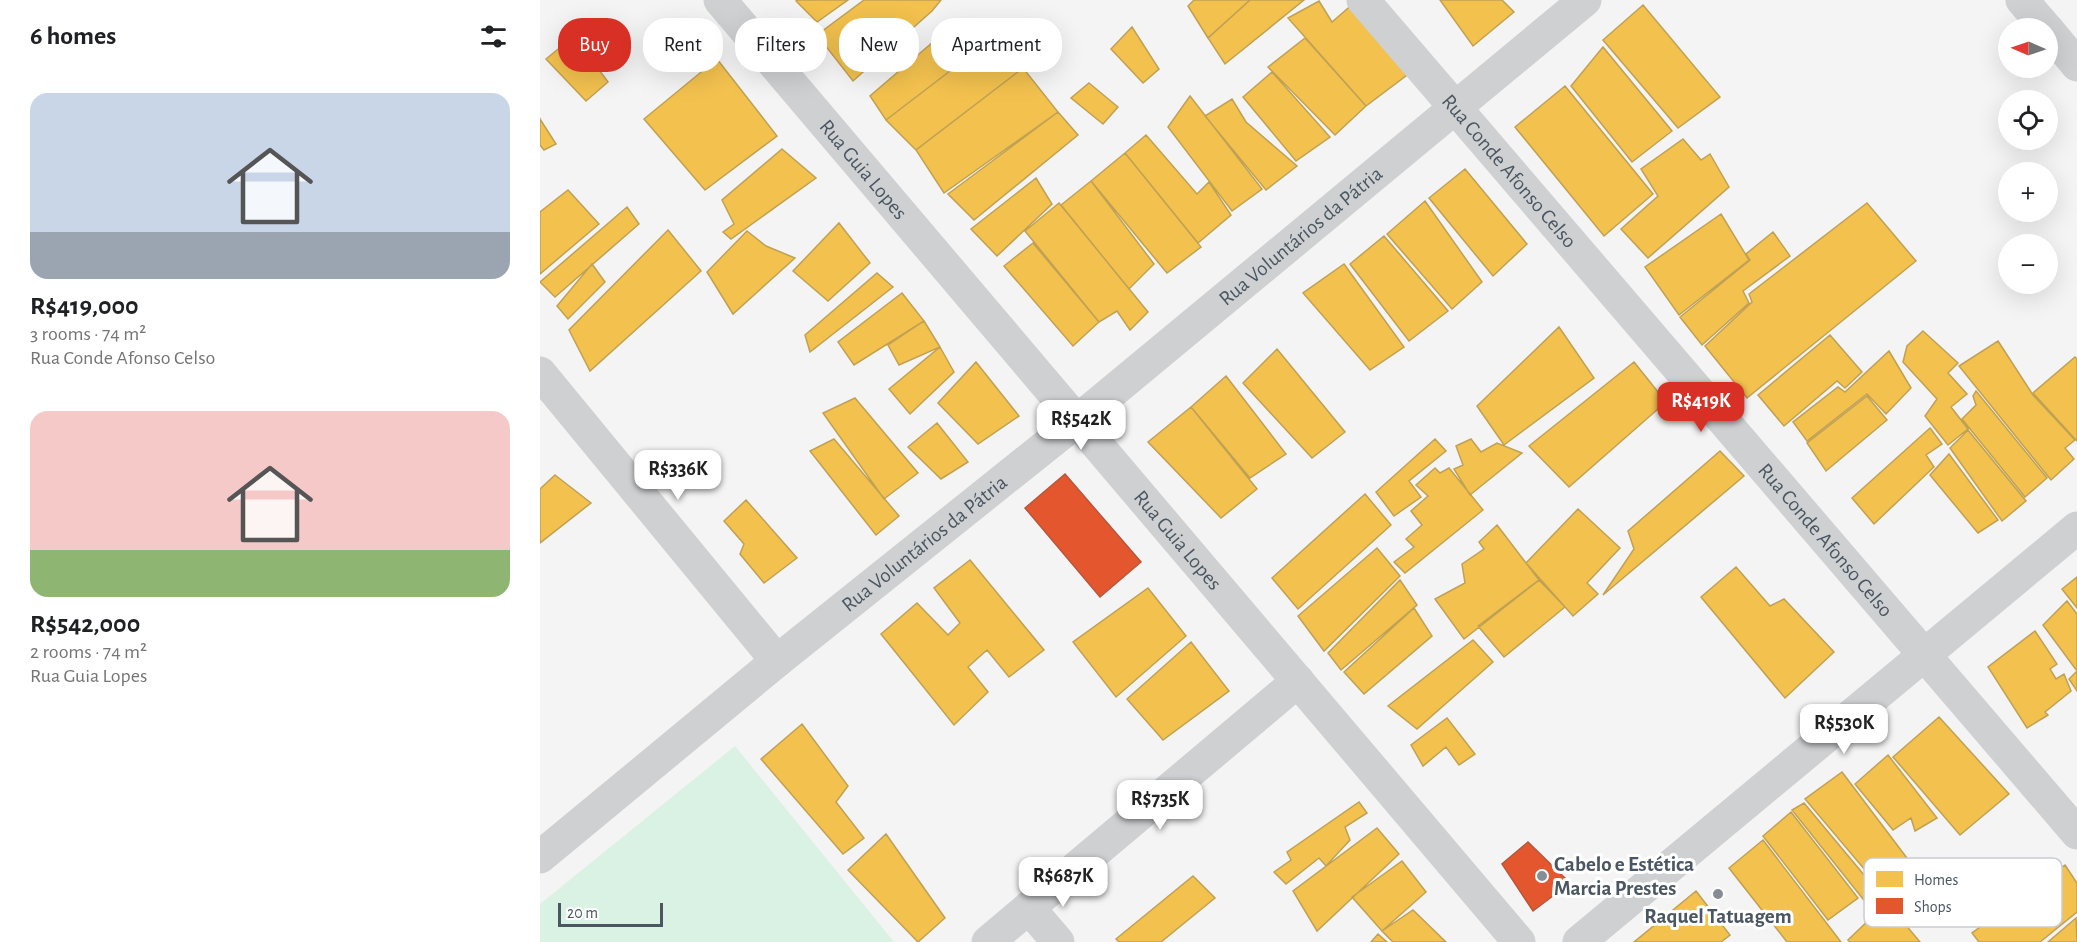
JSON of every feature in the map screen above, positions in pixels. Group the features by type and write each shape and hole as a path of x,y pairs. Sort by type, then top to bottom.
{"street":[{"name":"Rua Guia Lopes","path":"720,0 1519,942"},
{"name":"Rua Conde Afonso Celso","path":"1363,0 2077,833"},
{"name":"Rua Voluntários da Pátria","path":"540,857 777,661 1077,421 1585,0"},
{"path":"2022,0 2038,18"},
{"path":"2058,42 2077,65"},
{"path":"540,373 777,661"},
{"path":"1579,942 2077,528"},
{"path":"988,942 1298,681"},
{"path":"1029,908 1058,942"}],"green space":[{"path":"735,746 894,942 540,942 540,904"}],"building: Homes":[{"path":"848,0 823,18 813,18 796,1"},
{"path":"864,0 941,0 919,23 919,18 840,18"},
{"path":"1194,0 1250,0 1208,38 1188,6"},
{"path":"1250,0 1304,0 1225,64 1208,38"},
{"path":"1440,0 1502,0 1514,12 1473,46"},
{"path":"1319,1 1332,22 1355,2 1411,72 1366,106 1288,18"},
{"path":"1643,5 1720,97 1678,128 1603,40"},
{"path":"839,19 839,63 827,48 827,28"},
{"path":"1132,27 1159,69 1143,83 1111,49"},
{"path":"1305,38 1366,106 1335,135 1268,67"},
{"path":"931,44 931,72 949,72 886,120 870,96 898,72 919,72 919,54"},
{"path":"1603,47 1672,131 1632,162 1571,86"},
{"path":"558,49 558,72 546,59"},
{"path":"723,67 777,136 705,190 644,119 701,72 723,72"},
{"path":"558,72 601,72 608,82 586,101"},
{"path":"846,72 863,72 853,81"},
{"path":"949,72 1018,72 916,150 886,120"},
{"path":"1018,72 1026,72 1058,112 944,193 916,150"},
{"path":"1272,72 1330,137 1296,161 1243,97"},
{"path":"1089,83 1118,107 1103,124 1071,98"},
{"path":"1565,86 1653,194 1604,236 1515,127"},
{"path":"1190,96 1262,189 1232,211 1168,127"},
{"path":"1232,99 1246,122 1297,166 1266,190 1205,116"},
{"path":"1058,112 1078,135 974,220 948,194"},
{"path":"540,119 556,144 544,150 540,145"},
{"path":"1146,135 1197,194 1209,182 1231,215 1198,243 1125,153"},
{"path":"1683,139 1701,160 1710,154 1729,187 1648,258 1621,229 1658,196 1641,169"},
{"path":"782,149 816,178 731,239 723,232 734,224 722,200"},
{"path":"1125,153 1201,247 1167,273 1091,181"},
{"path":"1465,169 1527,244 1493,276 1429,198"},
{"path":"1036,178 1052,204 997,256 971,229"},
{"path":"1091,181 1154,264 1129,289 1061,205"},
{"path":"568,190 599,224 540,274 540,212"},
{"path":"1425,201 1482,282 1452,309 1387,234"},
{"path":"1059,203 1148,312 1130,330 1117,311 1099,322 1025,231"},
{"path":"1867,203 1916,261 1747,398 1705,346 1752,302 1749,294"},
{"path":"627,207 639,224 555,297 540,282"},
{"path":"1721,214 1749,260 1679,315 1645,267"},
{"path":"839,223 870,263 828,301 793,271"},
{"path":"668,230 701,271 590,371 569,330"},
{"path":"747,231 766,246 795,258 733,314 707,272"},
{"path":"1773,232 1790,256 1743,291 1749,303 1702,345 1680,317 1750,260 1746,254"},
{"path":"1384,236 1448,311 1409,341 1350,264"},
{"path":"1033,243 1099,322 1073,346 1004,266"},
{"path":"592,264 605,282 568,319 557,306"},
{"path":"1344,264 1404,347 1370,370 1303,293"},
{"path":"877,273 893,287 810,352 805,335"},
{"path":"902,293 924,321 854,365 838,342"},
{"path":"924,321 940,347 899,365 888,345"},
{"path":"1559,327 1594,378 1504,445 1477,406"},
{"path":"1923,331 1958,363 1948,373 1967,394 1951,407 1968,429 1948,445 1925,416 1937,399 1903,362 1907,346"},
{"path":"1830,335 1862,372 1845,388 1837,381 1784,426 1758,395"},
{"path":"1998,341 2033,395 2075,440 2065,448 2074,459 2051,480 1959,366"},
{"path":"940,347 954,372 910,414 889,389"},
{"path":"1277,349 1345,432 1312,458 1243,383"},
{"path":"1889,351 1911,388 1886,414 1867,394 1807,441 1793,422 1838,387 1845,392"},
{"path":"2075,357 2077,359 2077,441 2033,393"},
{"path":"976,362 1019,416 978,444 938,403"},
{"path":"1634,362 1666,402 1569,487 1529,446"},
{"path":"1226,376 1286,454 1250,478 1191,407"},
{"path":"1976,391 2047,478 2025,497 1962,419 1976,405 1973,396"},
{"path":"1867,396 1887,420 1826,471 1807,443"},
{"path":"855,398 918,473 884,499 823,413"},
{"path":"1191,407 1257,489 1221,518 1148,442"},
{"path":"937,423 968,462 941,479 908,447"},
{"path":"1930,428 1942,444 1926,455 1934,467 1874,524 1852,498"},
{"path":"1968,430 2026,501 2002,521 1950,448"},
{"path":"834,439 899,516 876,535 810,451"},
{"path":"1435,439 1446,451 1409,481 1421,497 1394,516 1376,492"},
{"path":"1471,439 1481,452 1497,443 1522,453 1470,495 1454,469 1463,465 1456,446"},
{"path":"1720,451 1744,476 1603,595 1634,549 1628,531"},
{"path":"1949,454 1998,520 1978,533 1930,475"},
{"path":"1435,468 1440,473 1449,468 1483,510 1405,573 1394,562 1414,547 1406,539 1422,525 1411,511 1428,496 1416,485"},
{"path":"555,475 591,503 540,543 540,489"},
{"path":"1365,494 1391,525 1298,609 1272,578"},
{"path":"746,500 797,558 764,583 740,554 744,544 724,521"},
{"path":"1578,509 1620,548 1587,583 1598,594 1573,616 1526,563"},
{"path":"1497,525 1539,580 1464,639 1435,599 1465,583 1462,564 1484,549 1479,542"},
{"path":"1377,548 1400,576 1324,651 1298,616"},
{"path":"970,560 1044,650 1009,677 987,650 968,667 988,692 954,725 881,634 917,603 948,635 960,623 934,588"},
{"path":"1736,567 1770,606 1784,599 1834,652 1785,698 1701,597"},
{"path":"2077,577 2077,608 2062,589"},
{"path":"1400,580 1417,605 1341,670 1328,653"},
{"path":"1539,580 1565,607 1504,657 1478,626"},
{"path":"1148,588 1186,636 1116,697 1073,642"},
{"path":"2067,601 2077,614 2077,671 2043,625"},
{"path":"1414,608 1432,636 1364,694 1344,672"},
{"path":"2035,631 2057,664 2050,669 2056,679 2064,674 2071,691 2045,712 2048,715 2027,728 1988,667"},
{"path":"1473,640 1493,662 1417,729 1388,706"},
{"path":"1191,642 1229,691 1163,740 1127,699"},
{"path":"2077,671 2077,691 2069,679"},
{"path":"1939,717 2009,794 1960,835 1893,757"},
{"path":"1447,718 1475,754 1459,765 1446,747 1423,766 1411,745"},
{"path":"802,724 848,786 836,802 864,838 843,854 761,759"},
{"path":"1888,755 1937,818 1915,831 1911,818 1893,830 1855,784"},
{"path":"1842,772 1907,858 1864,858 1864,869 1805,799"},
{"path":"1359,802 1367,813 1345,827 1350,840 1326,866 1319,858 1286,884 1274,872 1291,860 1287,852"},
{"path":"1804,803 1864,875 1864,900 1792,810"},
{"path":"1791,812 1858,898 1828,920 1763,836"},
{"path":"1377,828 1399,854 1317,931 1293,891"},
{"path":"886,834 945,918 918,942 848,870"},
{"path":"1763,840 1841,942 1787,942 1729,868"},
{"path":"1402,861 1426,892 1382,931 1352,897"},
{"path":"2065,865 2077,883 2077,912 2062,924 2062,867"},
{"path":"1193,876 1215,898 1161,942 1119,942 1116,939"},
{"path":"1696,891 1730,935 1721,942 1634,942"},
{"path":"1413,910 1446,942 1393,942 1382,931"},
{"path":"2076,918 2077,942 2048,942"},
{"path":"1864,925 1864,927 1907,927 1920,942 1850,942 1848,940"},
{"path":"1980,927 2058,927 2040,942 1979,942 1972,933"},
{"path":"1378,934 1387,942 1371,942"}],"building: Shops":[{"path":"1065,474 1141,562 1100,597 1025,508"},
{"path":"1528,842 1570,883 1533,911 1502,864"}],"place":[{"name":"Cabelo e Estética Marcia Prestes","path":"1542,876"},
{"name":"Raquel Tatuagem","path":"1718,894"}]}
